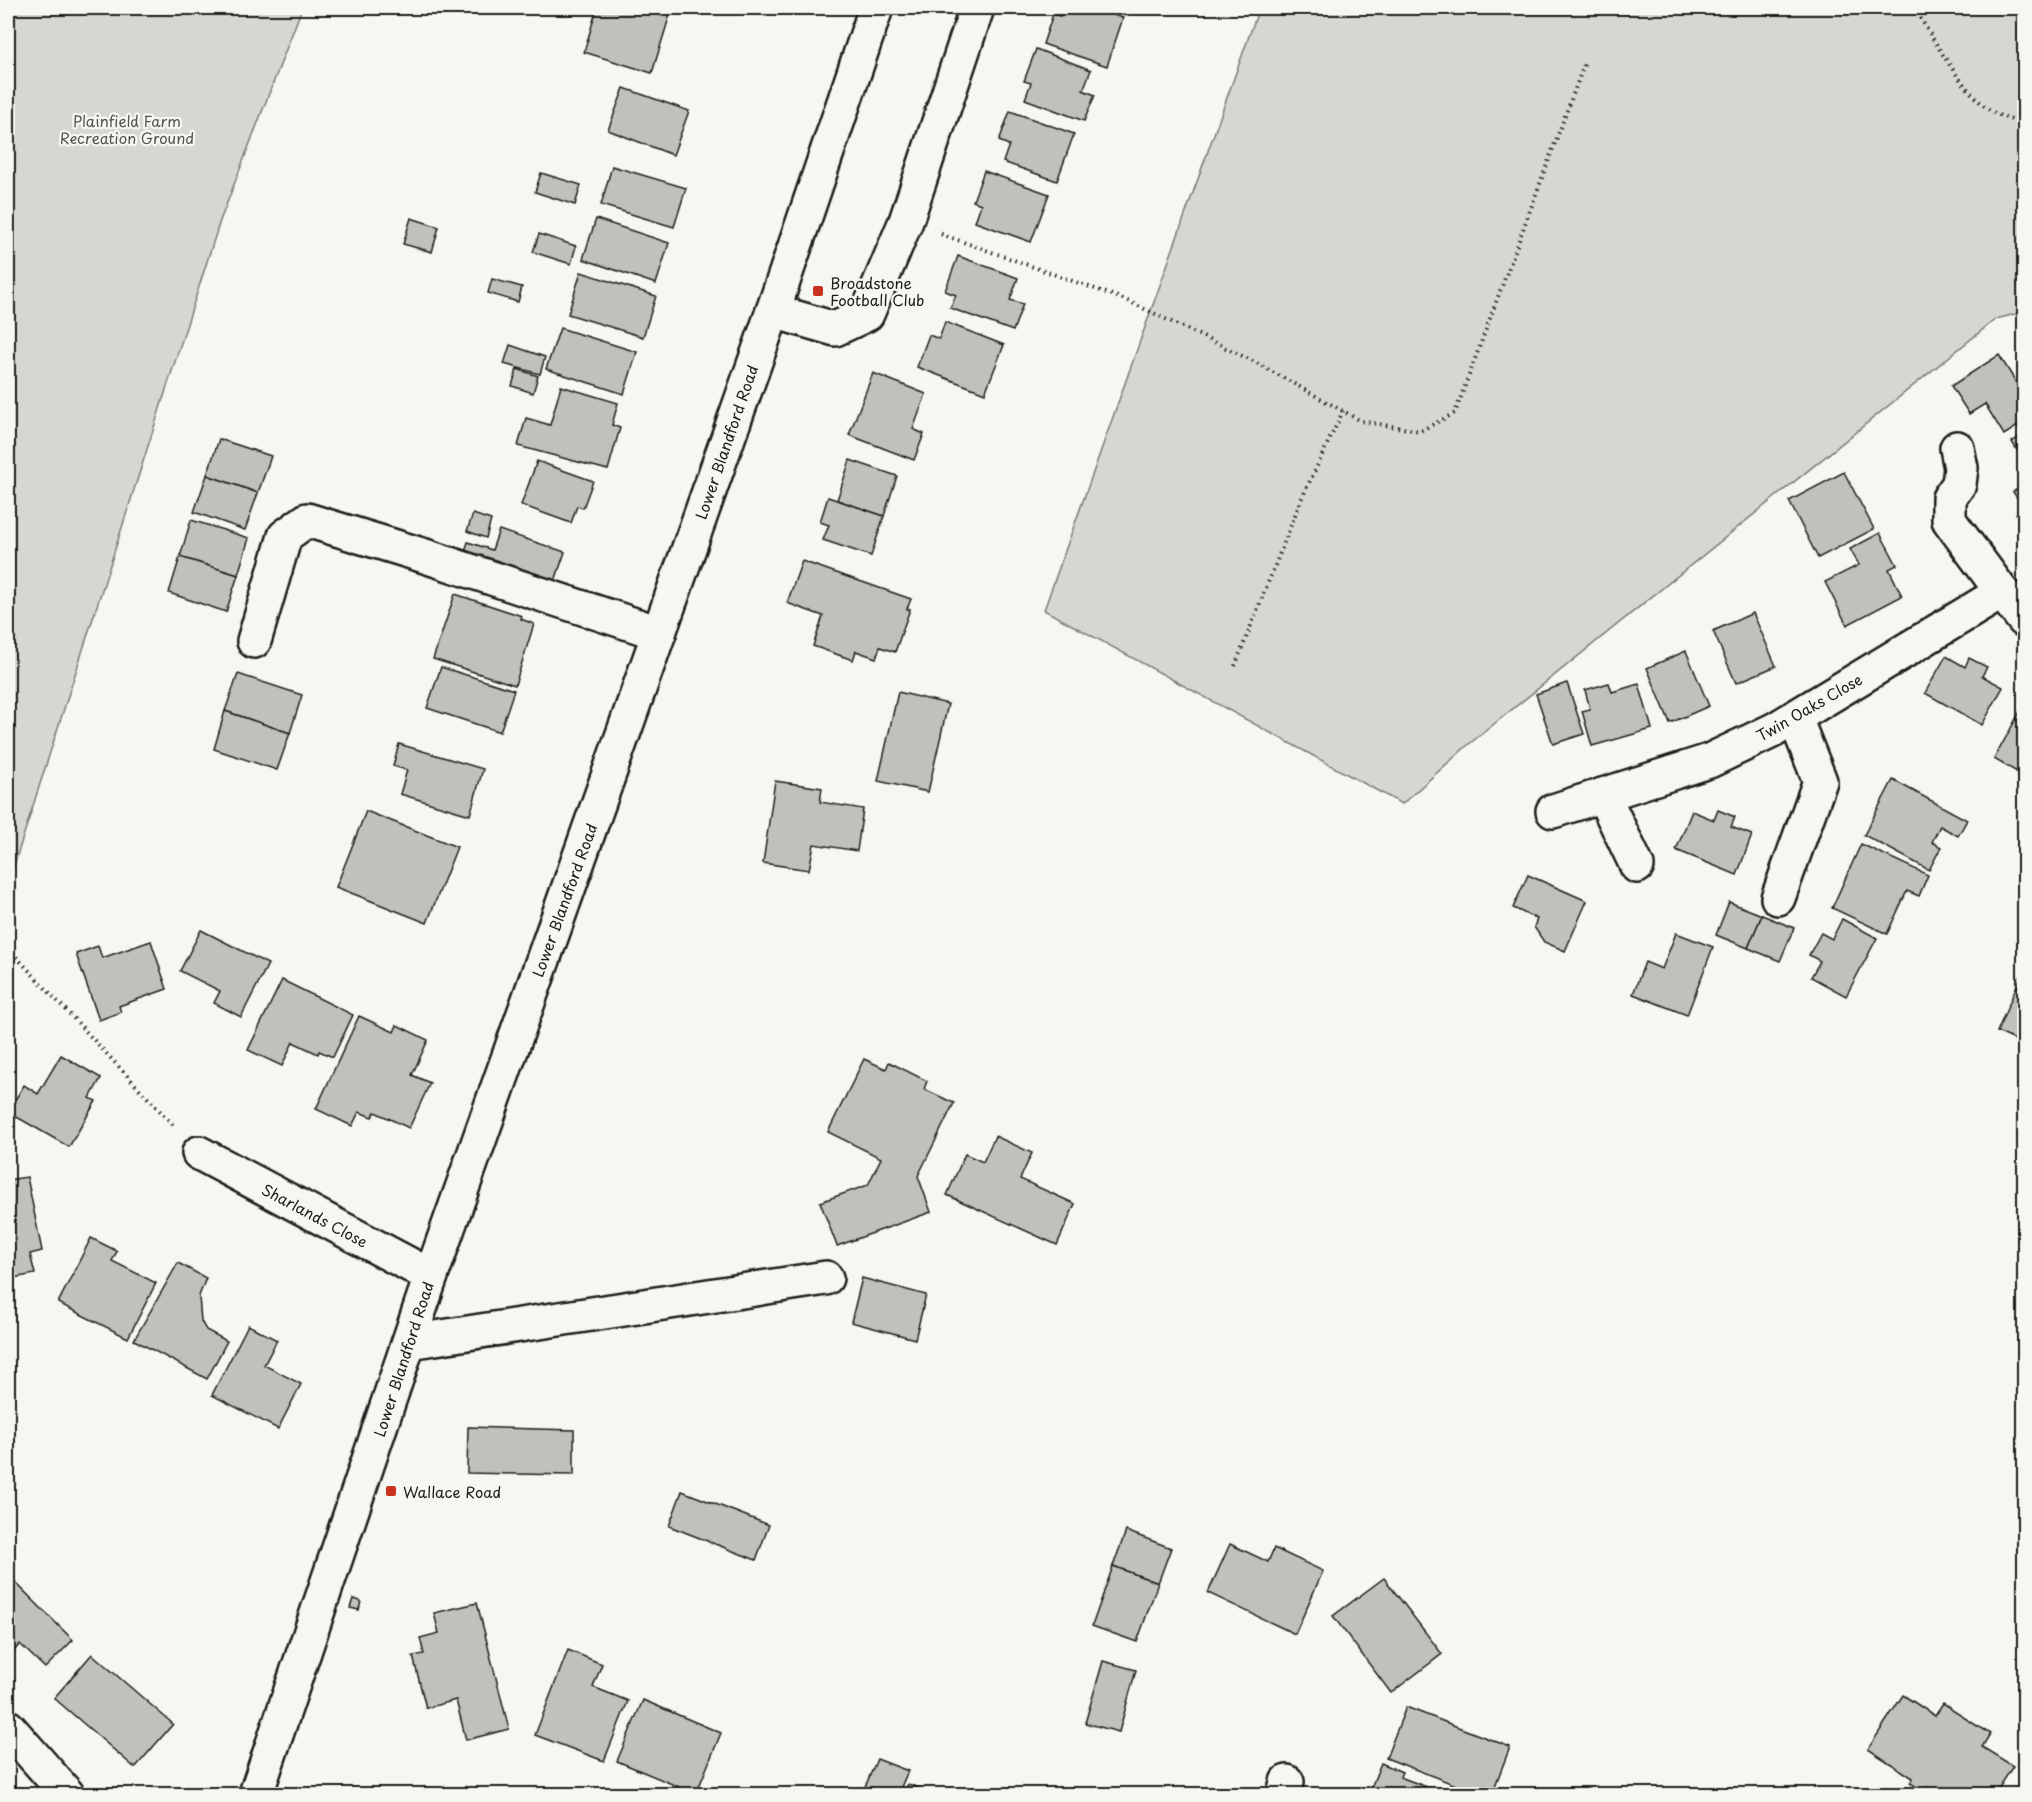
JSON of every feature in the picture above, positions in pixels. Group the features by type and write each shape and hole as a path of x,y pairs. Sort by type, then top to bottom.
{"main road":[{"name":"Lower Blandford Road","path":"256,1794 431,1276 773,311 876,8"},
{"path":"773,311 835,329 867,314 906,221 977,8"},
{"path":"1957,448 1961,468 1959,484 1950,498 1949,520 2025,620"},
{"path":"254,641 285,536 307,520 659,633"},
{"name":"Twin Oaks Close","path":"1553,811 1709,761 1795,717 2002,592"},
{"path":"1778,898 1820,781 1795,717"},
{"path":"1604,795 1637,866"},
{"name":"Sharlands Close","path":"200,1153 431,1276"},
{"path":"409,1342 826,1278"},
{"path":"8,1727 67,1794"}],"path":[{"path":"1914,8 1950,64 1982,105 2000,115 2025,123"},
{"path":"906,221 1126,300 1253,361 1361,421 1420,431 1455,413 1585,62"},
{"path":"1235,666 1301,500 1343,411"},
{"path":"8,948 200,1153"}],"green space":[{"name":"Plainfield Farm Recreation Ground","path":"8,8 302,8 220,221 8,884"},
{"path":"1259,8 2024,8 2024,312 1996,319 1468,745 1402,804 1044,610"}],"building":[{"path":"597,8 672,8 652,73 584,52"},
{"path":"1063,8 1093,8 1123,18 1107,66 1043,44 1053,14 1060,16"},
{"path":"1036,49 1091,70 1083,90 1095,95 1084,121 1025,99 1031,83 1024,81"},
{"path":"624,88 689,111 673,155 608,130"},
{"path":"1010,111 1074,134 1057,181 1003,162 1009,145 999,141"},
{"path":"612,166 686,188 674,227 601,205"},
{"path":"984,171 1049,194 1031,242 975,222 981,204 973,201"},
{"path":"541,173 581,185 575,205 535,192"},
{"path":"411,218 439,227 432,252 403,244"},
{"path":"596,219 669,243 656,284 583,259"},
{"path":"539,234 576,246 571,264 533,252"},
{"path":"958,256 1018,278 1010,300 1023,304 1013,331 950,308 956,295 945,291"},
{"path":"581,272 656,296 643,337 568,314"},
{"path":"492,279 522,287 518,302 488,293"},
{"path":"945,322 1004,345 985,393 917,367 929,335 939,339"},
{"path":"560,328 637,352 624,394 546,369"},
{"path":"510,345 545,357 540,374 504,364"},
{"path":"1999,355 2024,395 2024,422 2004,435 1985,404 1969,414 1951,386"},
{"path":"517,369 538,376 533,393 512,386"},
{"path":"873,373 926,394 913,429 924,434 914,460 849,435"},
{"path":"561,386 618,403 612,425 620,428 608,470 518,446 526,418 550,425"},
{"path":"2024,434 2024,461 2012,442"},
{"path":"219,439 271,456 258,493 207,475"},
{"path":"850,460 897,476 884,516 837,500"},
{"path":"537,461 593,481 583,508 577,506 571,523 521,505"},
{"path":"1844,472 1874,529 1818,558 1789,501"},
{"path":"207,475 258,493 245,530 194,512"},
{"path":"2024,484 2024,508 2013,492"},
{"path":"828,497 884,516 871,556 823,540 829,525 820,522"},
{"path":"2024,508 2024,527 2016,514"},
{"path":"473,514 491,520 486,538 467,531"},
{"path":"191,520 249,538 238,575 180,557"},
{"path":"499,530 565,552 555,581 552,579 547,593 461,565 468,542 492,550"},
{"path":"1880,533 1897,565 1889,569 1902,596 1847,625 1825,582 1859,565 1850,549"},
{"path":"180,557 238,575 226,612 169,593"},
{"path":"802,561 911,599 907,609 910,609 895,652 880,647 876,658 856,651 853,660 813,646 823,616 787,603"},
{"path":"455,594 522,616 521,619 534,624 515,685 433,659"},
{"path":"1753,613 1776,666 1736,683 1713,631"},
{"path":"1686,651 1709,706 1670,723 1647,668"},
{"path":"1946,656 1965,667 1969,658 1987,667 1982,676 2003,687 1982,725 1925,693"},
{"path":"441,667 514,690 500,732 427,708"},
{"path":"238,674 302,695 290,733 225,711"},
{"path":"1567,683 1584,734 1553,744 1536,694"},
{"path":"1609,683 1612,692 1639,684 1652,729 1592,746 1582,711 1590,709 1585,690"},
{"path":"898,692 948,704 928,792 878,781"},
{"path":"2022,708 2024,709 2024,776 1994,759"},
{"path":"225,711 290,733 277,770 214,749"},
{"path":"399,744 483,769 470,815 400,794 407,770 393,766"},
{"path":"1893,780 1967,820 1958,836 1940,826 1932,842 1941,847 1929,870 1864,835"},
{"path":"775,781 822,788 820,802 863,809 857,851 814,844 809,870 763,863"},
{"path":"1718,810 1735,817 1731,827 1752,835 1737,875 1676,850 1692,811 1714,820"},
{"path":"366,811 457,847 427,923 336,887"},
{"path":"1861,844 1928,875 1919,896 1907,891 1887,934 1832,908"},
{"path":"1528,875 1587,901 1565,951 1544,942 1534,927 1537,919 1513,908"},
{"path":"1729,902 1762,915 1748,948 1716,935"},
{"path":"1762,915 1794,928 1780,961 1748,948"},
{"path":"1842,919 1877,938 1846,996 1811,977 1820,961 1809,955 1821,933 1832,939"},
{"path":"201,930 268,964 241,1017 214,1003 220,991 180,971"},
{"path":"1676,933 1713,947 1687,1015 1633,994 1645,962 1662,969"},
{"path":"151,941 167,989 119,1006 121,1012 99,1020 76,954 98,946 102,958"},
{"path":"2024,969 2024,1044 1997,1032"},
{"path":"282,980 353,1015 333,1057 319,1051 318,1054 293,1042 282,1066 248,1050"},
{"path":"359,1016 394,1032 397,1025 428,1040 412,1075 430,1083 409,1128 375,1112 372,1117 359,1112 352,1126 316,1109"},
{"path":"61,1055 101,1078 90,1098 96,1101 69,1147 8,1112 24,1085 38,1094"},
{"path":"864,1059 886,1069 889,1062 927,1081 924,1089 954,1103 918,1176 931,1212 837,1246 820,1202 868,1185 881,1158 828,1132"},
{"path":"995,1136 1032,1153 1020,1179 1075,1204 1057,1245 947,1195 965,1154 983,1162"},
{"path":"27,1177 42,1251 30,1254 35,1274 8,1279 8,1180"},
{"path":"91,1238 117,1251 112,1261 156,1283 128,1338 58,1303"},
{"path":"178,1263 206,1278 199,1296 201,1321 206,1330 227,1341 207,1379 134,1340"},
{"path":"862,1278 926,1295 915,1339 851,1322"},
{"path":"248,1325 277,1340 264,1365 301,1384 278,1429 212,1395"},
{"path":"468,1427 574,1430 574,1475 467,1473"},
{"path":"682,1491 769,1525 756,1560 669,1526"},
{"path":"1126,1531 1171,1548 1158,1583 1113,1566"},
{"path":"1230,1544 1268,1562 1274,1548 1323,1571 1295,1634 1208,1593"},
{"path":"1113,1566 1158,1583 1137,1642 1092,1626"},
{"path":"8,1575 73,1640 45,1668 20,1644 13,1652 8,1646"},
{"path":"1384,1578 1442,1654 1391,1693 1333,1616"},
{"path":"353,1599 361,1601 359,1610 350,1608"},
{"path":"477,1603 509,1729 466,1740 456,1700 426,1708 413,1656 424,1654 420,1638 439,1633 434,1613"},
{"path":"568,1650 602,1664 593,1687 628,1701 604,1761 535,1735"},
{"path":"92,1654 173,1724 135,1768 54,1698"},
{"path":"1103,1661 1136,1670 1119,1732 1085,1723"},
{"path":"1903,1695 1935,1716 1943,1704 1990,1734 1982,1747 2013,1766 1995,1794 1938,1794 1927,1787 1924,1791 1910,1783 1913,1778 1868,1749"},
{"path":"643,1700 721,1733 696,1794 617,1761"},
{"path":"1406,1707 1510,1747 1492,1794 1479,1794 1386,1758"},
{"path":"877,1759 908,1771 898,1794 862,1794"},
{"path":"1381,1763 1402,1772 1400,1777 1432,1789 1429,1794 1381,1794 1370,1790"},
{"path":"908,1784 934,1794 903,1794"}],"place":[{"name":"Broadstone Football Club","path":"818,291"},
{"name":"Wallace Road","path":"391,1491"}]}
